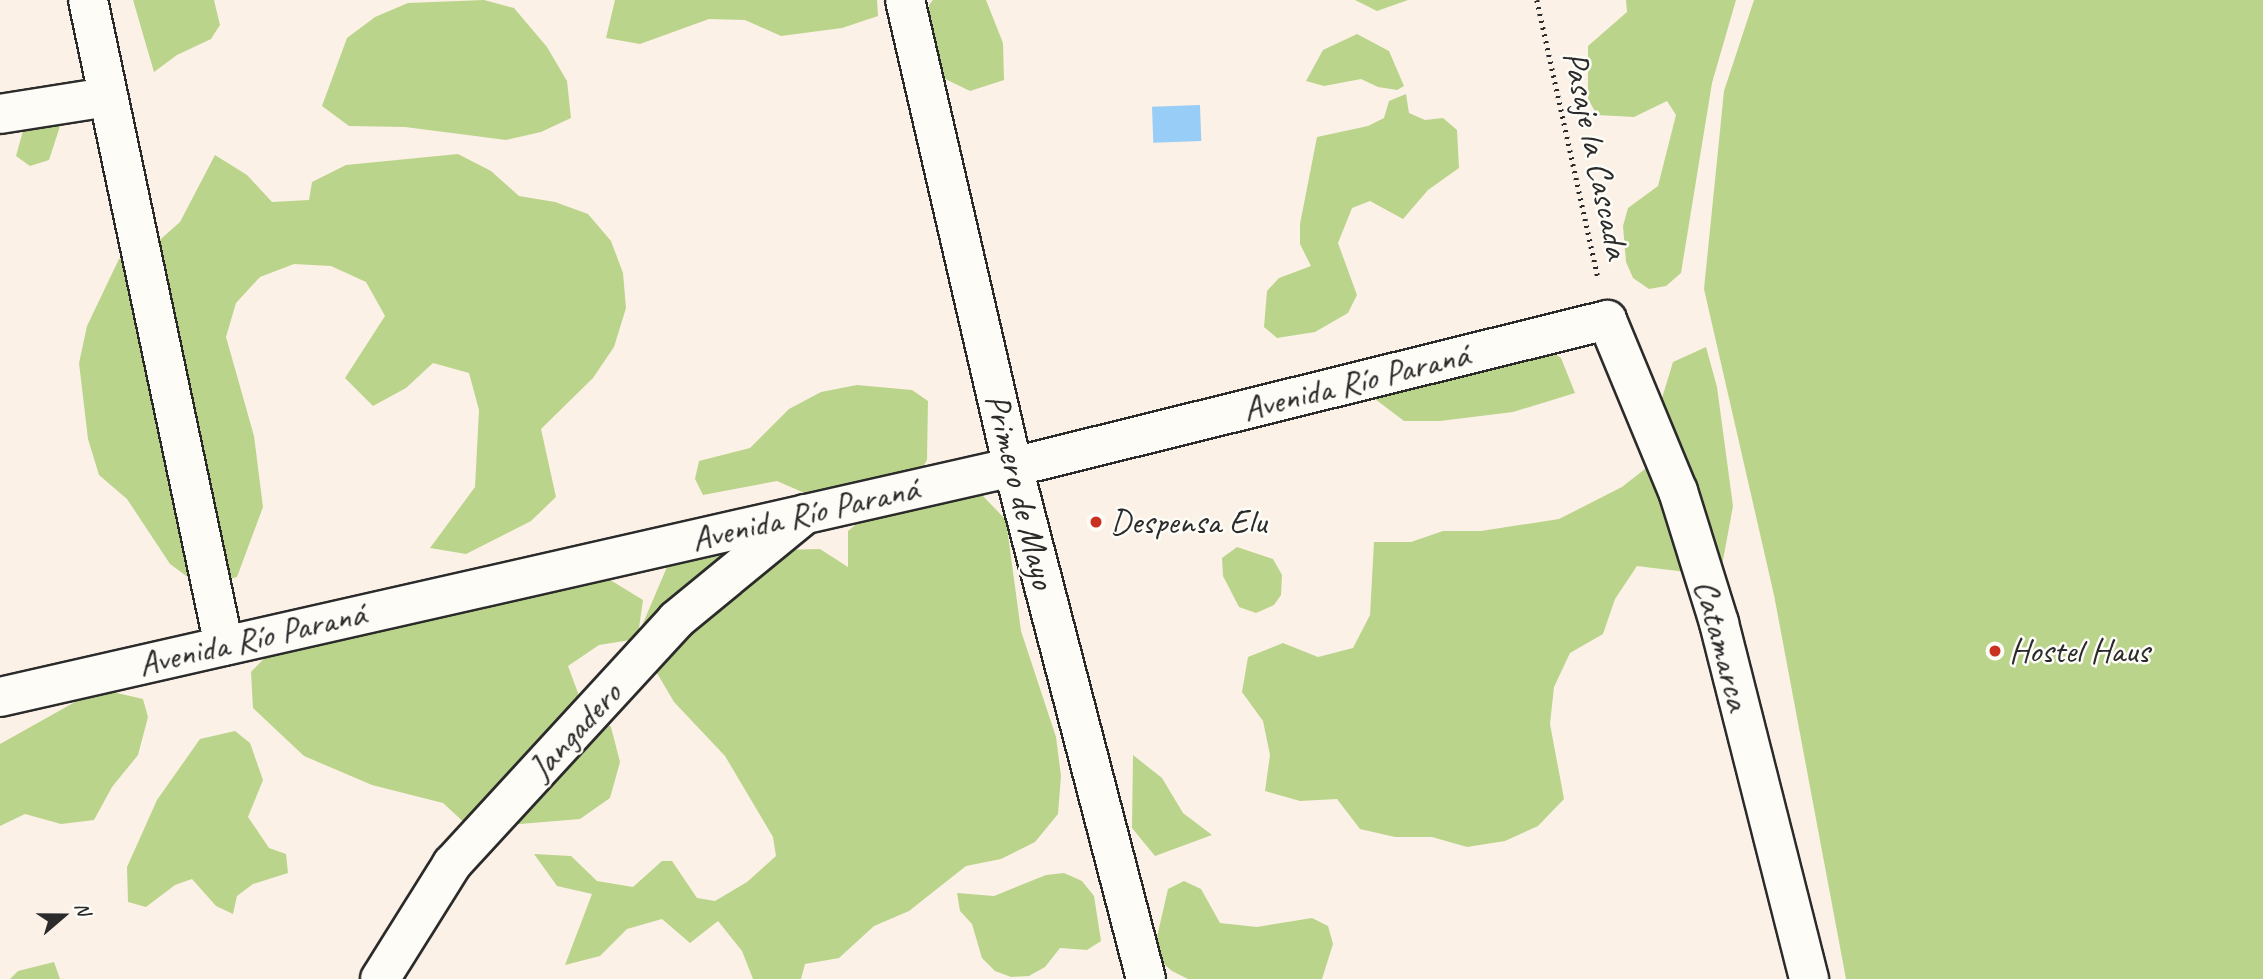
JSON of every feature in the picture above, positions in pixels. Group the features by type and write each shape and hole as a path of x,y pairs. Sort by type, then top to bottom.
{"street":[{"path":"88,0 224,646"},
{"name":"Primero de Mayo","path":"905,0 1013,467 1146,979"},
{"path":"0,114 107,97"},
{"name":"Avenida Río Paraná","path":"0,697 1013,467 1607,320"},
{"name":"Catamarca","path":"1607,320 1678,491 1714,610 1809,979"},
{"name":"Jangadero","path":"380,979 461,854 676,620 805,514"}],"path":[{"name":"Pasaje la Cascada","path":"1537,0 1607,320"}],"green space":[{"path":"133,0 214,0 220,25 211,39 177,55 154,72"},
{"path":"484,0 514,8 547,47 567,81 571,118 541,132 506,140 405,127 349,126 322,106 347,38 375,17 408,3"},
{"path":"615,0 877,0 878,16 842,28 781,36 745,20 709,19 640,44 606,38"},
{"path":"933,0 986,0 1003,43 1004,80 970,91 937,75 928,39 929,5"},
{"path":"1355,0 1408,0 1377,11"},
{"path":"1626,0 1736,0 1712,83 1681,273 1666,286 1649,289 1633,278 1626,262 1623,226 1628,208 1658,186 1676,115 1667,101 1634,117 1597,115 1588,99 1588,46 1627,12"},
{"path":"1754,0 2263,0 2263,979 1846,979 1774,595 1704,289 1724,91"},
{"path":"1357,34 1389,51 1404,86 1397,90 1378,87 1361,79 1324,86 1306,81 1323,50"},
{"path":"1406,94 1409,113 1425,120 1443,118 1457,130 1459,168 1428,190 1403,219 1370,201 1352,208 1338,243 1357,295 1348,313 1315,332 1277,338 1264,327 1267,291 1279,278 1311,266 1300,244 1300,224 1317,137 1368,126 1384,118 1389,101"},
{"path":"26,120 62,120 49,160 30,166 16,156"},
{"path":"458,154 491,171 519,196 555,202 588,214 611,241 623,273 626,308 614,347 593,378 541,429 556,497 531,521 466,554 430,548 475,487 479,410 469,373 433,363 406,388 373,406 345,378 385,316 366,282 331,266 294,264 260,277 236,303 226,337 254,436 263,507 237,577 201,587 170,564 127,499 99,475 88,439 79,363 87,326 119,259 153,246 180,222 215,155 247,175 272,202 309,200 312,182 346,165"},
{"path":"1545,347 1561,358 1575,393 1513,412 1440,421 1404,421 1375,399"},
{"path":"1706,347 1717,387 1733,506 1719,582 1711,575 1637,566 1615,599 1603,634 1570,653 1554,687 1550,724 1564,799 1538,826 1505,841 1467,847 1432,837 1395,837 1360,829 1337,799 1300,801 1265,791 1270,755 1263,721 1242,692 1248,657 1283,643 1318,657 1353,648 1370,615 1374,542 1411,542 1443,531 1481,531 1559,519 1622,487 1650,465 1667,434 1662,398 1673,362"},
{"path":"857,385 912,390 928,401 927,460 917,477 809,495 777,481 703,495 695,479 699,461 750,448 789,409 821,392"},
{"path":"945,494 981,494 1006,520 1021,631 1056,737 1061,776 1058,814 1035,842 1001,859 966,866 909,911 874,926 839,958 805,964 801,979 753,979 742,951 718,921 690,943 662,919 627,929 600,956 565,965 592,894 557,886 534,854 571,856 597,881 633,887 662,861 672,861 697,898 715,901 747,882 776,856 773,837 725,756 674,702 637,639 599,645 568,666 581,701 611,727 620,762 610,798 580,819 470,828 443,803 372,785 304,756 253,708 251,672 276,646 594,570 643,600 638,635 667,567 741,551 820,549 848,567 848,531 877,507"},
{"path":"1237,547 1273,559 1282,575 1281,595 1274,605 1256,613 1239,607 1223,576 1222,558"},
{"path":"108,691 143,699 148,717 138,755 112,787 94,820 61,824 25,814 0,826 0,744 75,702"},
{"path":"235,731 250,743 263,780 248,817 269,848 286,854 288,873 253,884 237,896 233,914 216,906 192,879 175,885 146,907 128,902 127,867 157,800 200,739"},
{"path":"1133,755 1162,778 1183,813 1212,835 1155,856 1132,828"},
{"path":"1064,873 1082,881 1094,896 1101,941 1087,950 1060,948 1045,967 1029,976 1011,977 995,971 982,958 972,924 960,911 957,893 994,896 1046,875"},
{"path":"1184,881 1201,889 1220,923 1257,927 1312,918 1328,926 1333,944 1322,979 1188,979 1172,971 1158,959 1156,941 1168,889"},
{"path":"54,962 60,979 10,979 18,971"}],"water":[{"path":"1200,105 1201,141 1153,143 1152,107"}],"place":[{"name":"Despensa Elu","path":"1096,522"},
{"name":"Hostel Haus","path":"1995,651"}]}
